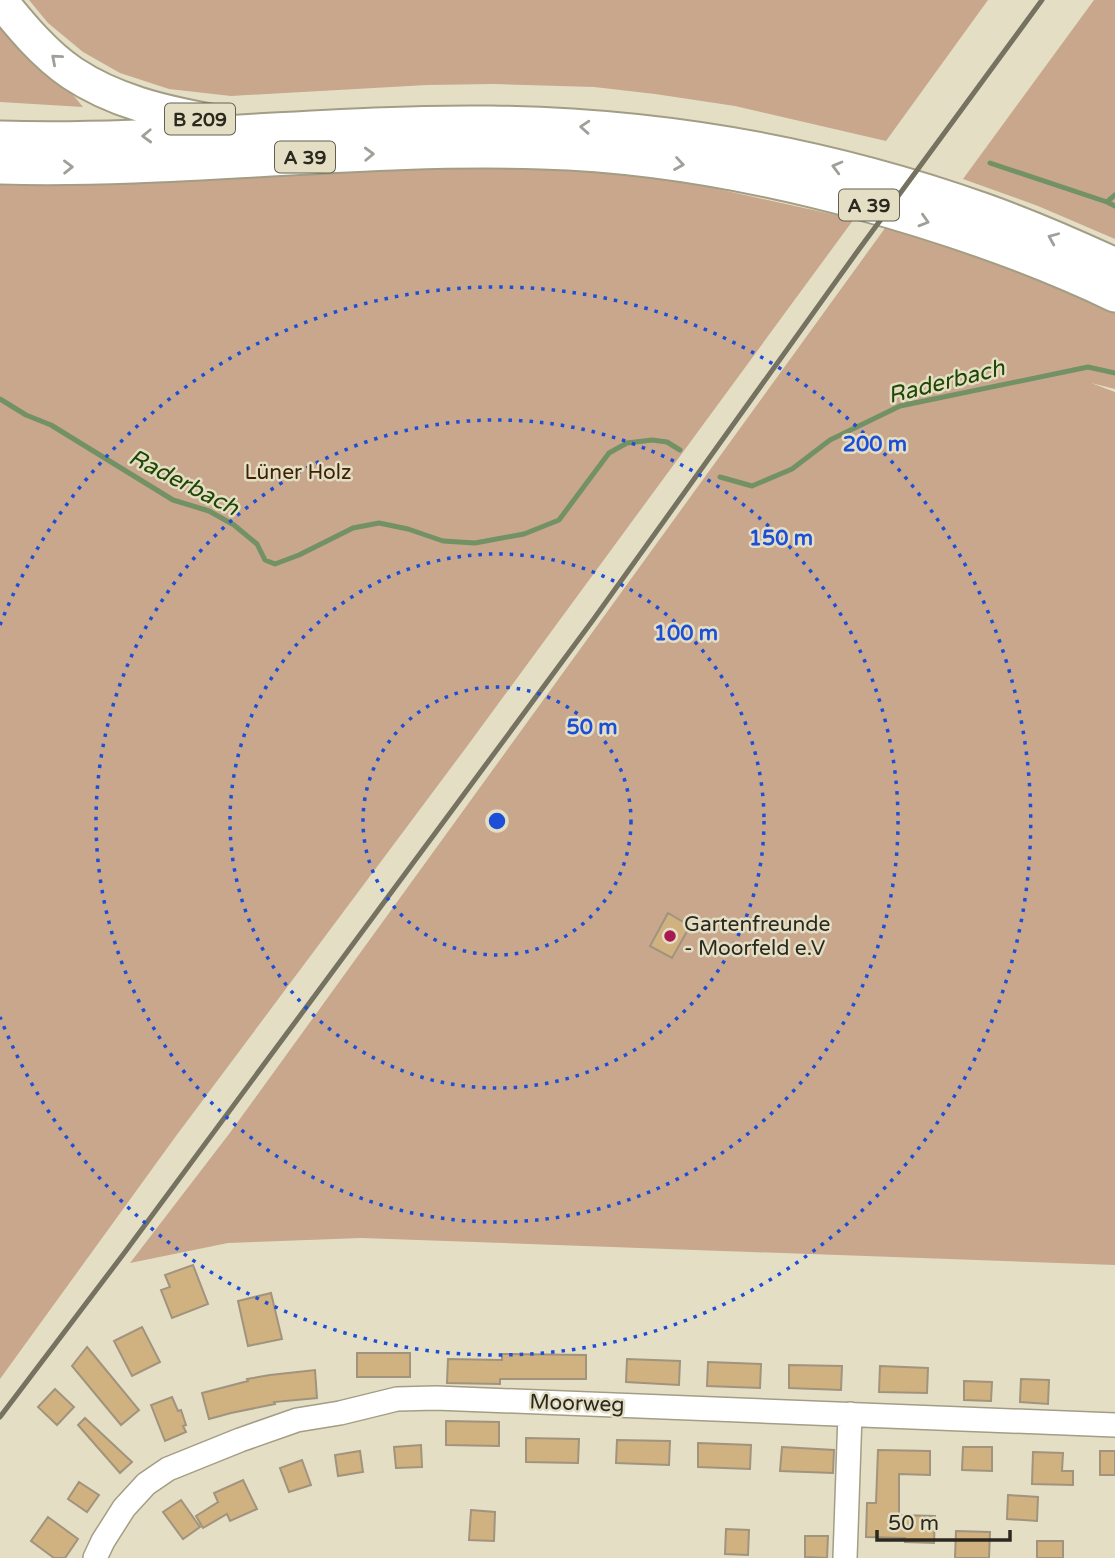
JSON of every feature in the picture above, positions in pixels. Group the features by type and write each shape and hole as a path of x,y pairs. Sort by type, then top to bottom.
{"highway":[{"name":"B 209","path":"0,0 32,38 71,72 113,95 163,112 221,123 289,130"},
{"name":"A 39","path":"0,138 140,137 424,124 545,125 653,133 726,143 803,158 933,194 1017,223 1115,265"},
{"name":"A 39","path":"0,166 36,168 144,165 451,152 544,152 650,160 793,185 881,208 975,238 1115,295"}],"street":[{"name":"Moorweg","path":"95,1558 124,1508 146,1484 168,1469 281,1425 397,1399 436,1398 1115,1425"},
{"path":"845,1558 850,1414"}],"green space":[{"path":"29,0 988,0 886,141 735,106 594,87 427,85 231,96 169,89 120,73 83,52 48,23"},
{"path":"1094,0 1115,0 1115,239 1038,206 963,179"},
{"path":"0,19 65,85 83,107 0,102"},
{"name":"Lüner Holz","path":"467,166 654,175 854,219 468,745 176,1136 0,1379 0,185 34,186"},
{"path":"888,224 1036,271 1115,310 1115,389 1091,383 1115,392 1115,1265 361,1238 228,1243 130,1263 229,1134"}],"building":[{"name":"Gartenfreunde - Moorfeld e.V","path":"668,913 690,926 672,958 650,946"},
{"path":"193,1265 208,1304 172,1318 161,1290 170,1287 165,1275"},
{"path":"271,1293 282,1339 248,1346 238,1301"},
{"path":"142,1327 160,1362 132,1376 114,1341"},
{"path":"87,1347 139,1410 121,1425 72,1366"},
{"path":"357,1353 410,1353 410,1377 357,1377"},
{"path":"502,1354 586,1355 586,1379 500,1379 500,1384 447,1383 448,1359 502,1360"},
{"path":"627,1359 680,1361 679,1385 626,1382"},
{"path":"708,1362 761,1364 760,1388 707,1386"},
{"path":"789,1365 842,1366 841,1390 789,1388"},
{"path":"880,1366 928,1368 927,1393 879,1392"},
{"path":"315,1370 317,1398 274,1402 275,1404 209,1419 202,1393 248,1381 247,1379"},
{"path":"1021,1379 1049,1380 1048,1404 1020,1402"},
{"path":"964,1381 992,1382 991,1401 964,1400"},
{"path":"55,1389 74,1407 57,1425 38,1407"},
{"path":"172,1397 178,1411 181,1410 186,1432 165,1441 151,1405"},
{"path":"85,1418 132,1462 120,1473 78,1425"},
{"path":"446,1421 499,1422 499,1446 446,1445"},
{"path":"526,1438 579,1439 578,1463 526,1462"},
{"path":"617,1440 670,1441 669,1465 616,1463"},
{"path":"698,1443 751,1445 750,1469 698,1467"},
{"path":"421,1445 422,1467 396,1468 394,1447"},
{"path":"782,1447 834,1450 833,1473 780,1471"},
{"path":"963,1447 992,1447 992,1471 962,1470"},
{"path":"878,1450 930,1451 930,1475 899,1474 899,1515 935,1516 934,1543 905,1542 905,1538 866,1537 867,1503 876,1503"},
{"path":"360,1451 363,1472 338,1476 335,1455"},
{"path":"1100,1451 1115,1451 1115,1475 1100,1475"},
{"path":"1033,1452 1063,1453 1062,1471 1073,1471 1073,1485 1032,1484"},
{"path":"302,1460 311,1485 289,1492 280,1468"},
{"path":"243,1480 257,1509 230,1521 227,1514 203,1528 196,1516 218,1502 214,1493"},
{"path":"79,1482 99,1495 87,1512 68,1499"},
{"path":"1008,1495 1038,1497 1037,1521 1007,1519"},
{"path":"181,1500 200,1527 183,1539 163,1512"},
{"path":"471,1510 495,1512 494,1541 469,1540"},
{"path":"48,1517 78,1539 65,1558 54,1558 31,1541"},
{"path":"726,1529 749,1530 748,1555 725,1554"},
{"path":"956,1531 990,1532 989,1558 955,1558"},
{"path":"805,1536 828,1536 827,1558 805,1557"},
{"path":"1037,1541 1063,1541 1063,1558 1037,1558"}],"waterway":[{"path":"990,163 1107,202"},
{"path":"1115,195 1107,202 1115,206"},
{"name":"Raderbach","path":"720,477 752,486 792,469 830,440 900,406 1088,367 1115,373"},
{"name":"Raderbach","path":"0,399 26,415 51,425 173,500 209,511 234,525 257,544 265,560 275,564 353,528 379,523 443,541 475,543 524,534 559,520 609,453 627,443 652,440 667,442 680,450"}],"railway":[{"path":"0,1417 593,620 1042,0"}],"place":[{"name":"Gartenfreunde - Moorfeld e.V","path":"670,936"}]}
